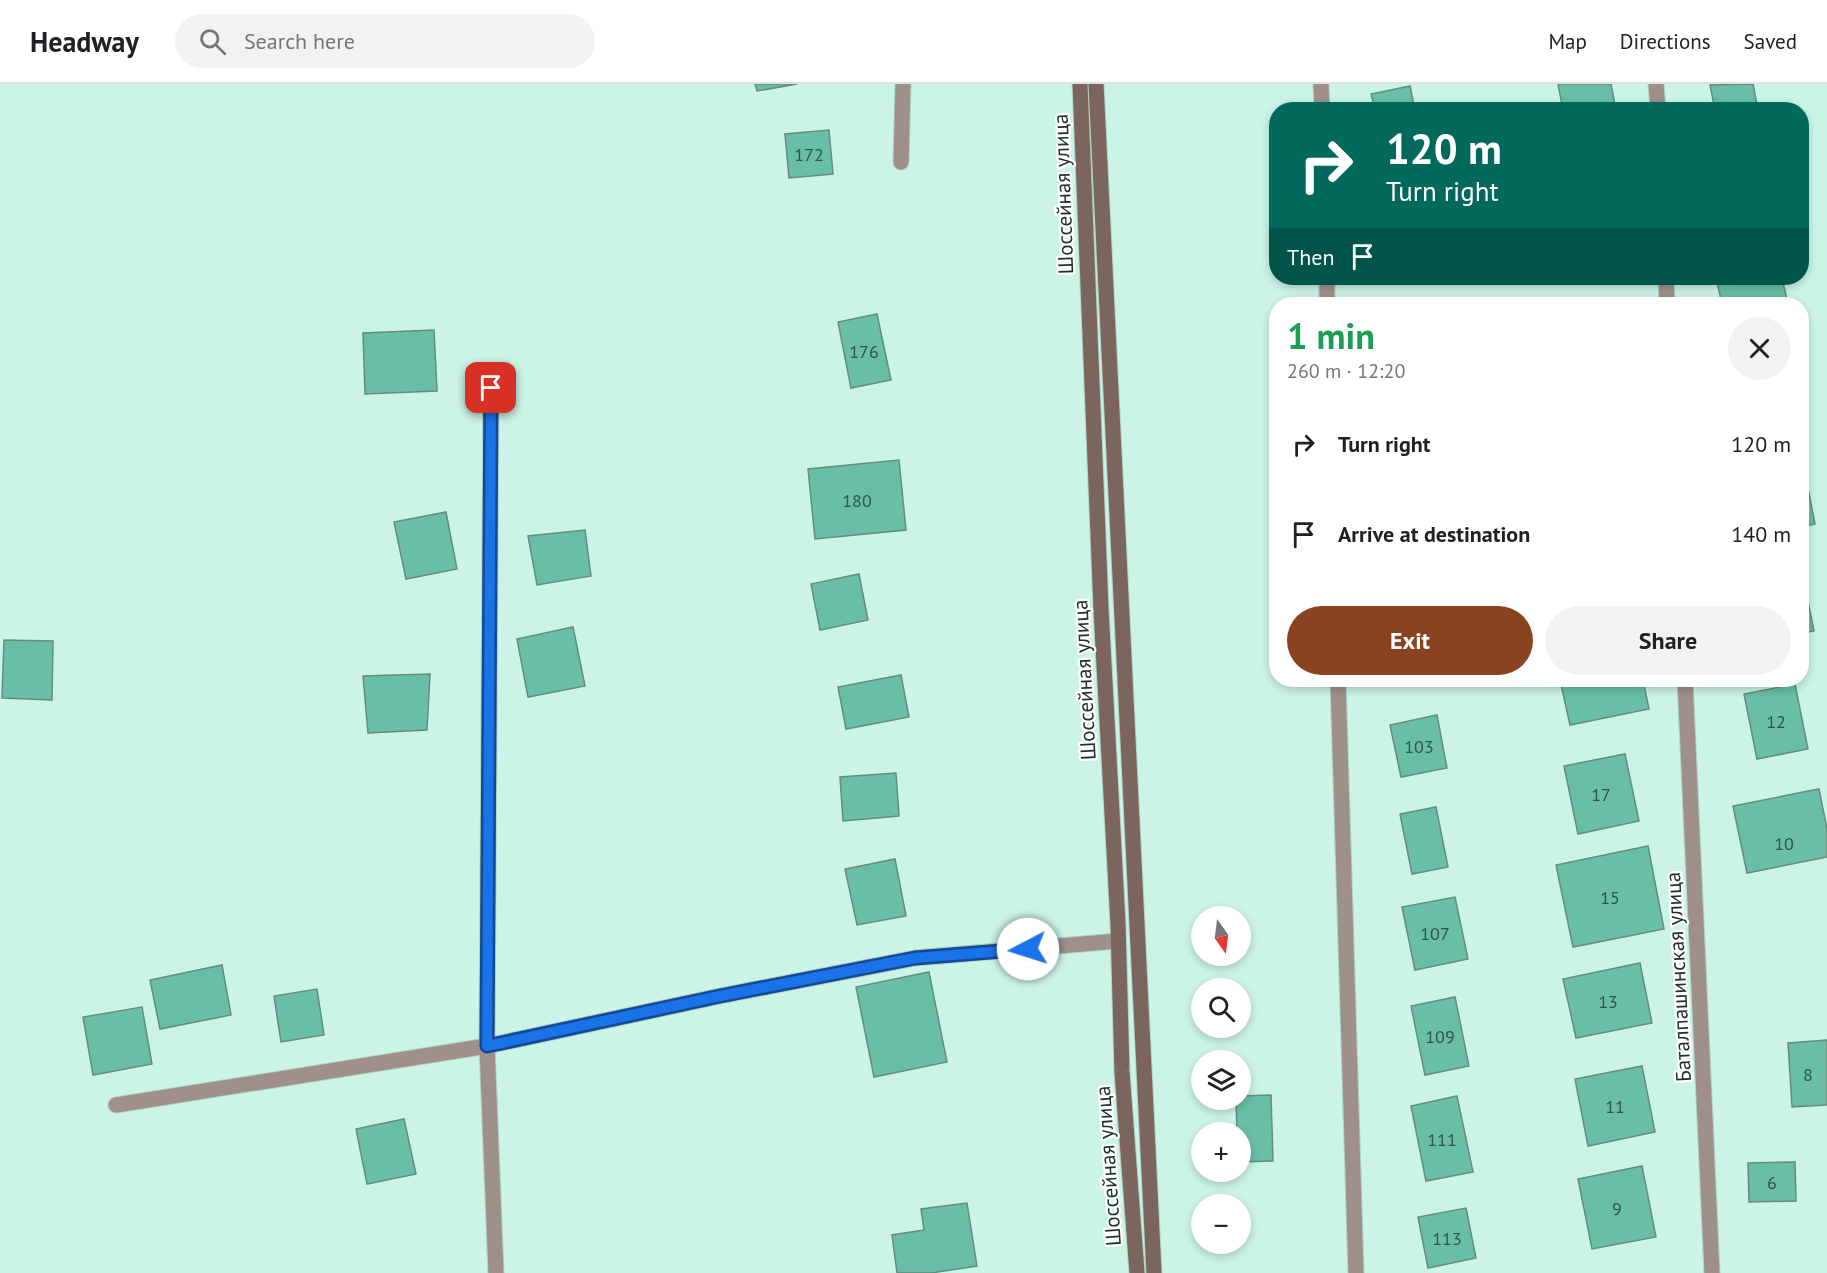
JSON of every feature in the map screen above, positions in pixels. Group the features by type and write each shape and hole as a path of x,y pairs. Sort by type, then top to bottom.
{"main road":[{"name":"Шоссейная улица","path":"1080,84 1100,597 1118,941 1122,1072 1137,1273"},
{"name":"Шоссейная улица","path":"1096,84 1154,1273"}],"street":[{"path":"901,162 903,84"},
{"path":"1321,84 1322,102"},
{"path":"1656,84 1657,102"},
{"path":"491,388 487,1046 496,1273"},
{"path":"1338,687 1356,1273"},
{"name":"Баталпашинская улица","path":"1685,687 1712,1273"},
{"path":"116,1105 487,1046 720,996 915,958 1118,941"}],"building":[{"path":"755,84 797,84 757,91"},
{"path":"1558,84 1611,84 1614,102 1561,102"},
{"path":"1753,84 1756,102 1713,102 1710,85"},
{"path":"1410,86 1413,102 1373,102 1371,94"},
{"path":"829,130 833,174 789,178 785,134"},
{"path":"1718,285 1784,285 1786,297 1720,297"},
{"path":"877,314 891,380 851,388 838,322"},
{"path":"434,330 437,391 365,394 363,333"},
{"path":"899,460 906,530 815,539 808,469"},
{"path":"1809,493 1815,524 1809,525"},
{"path":"446,512 457,569 406,579 394,522"},
{"path":"585,530 591,576 537,585 528,536"},
{"path":"859,574 868,620 820,630 811,584"},
{"path":"1809,606 1814,631 1809,632"},
{"path":"573,627 585,686 528,697 517,639"},
{"path":"4,640 53,641 52,700 2,698"},
{"path":"430,674 427,730 368,733 363,676"},
{"path":"901,675 909,717 846,729 838,687"},
{"path":"1562,687 1644,687 1649,709 1570,725"},
{"path":"1780,687 1796,687 1808,749 1757,759 1744,694"},
{"path":"1437,715 1447,768 1401,777 1390,725"},
{"path":"1625,754 1639,821 1578,834 1564,766"},
{"path":"896,773 899,816 843,821 840,777"},
{"path":"1819,789 1827,829 1827,857 1747,873 1733,806"},
{"path":"1436,807 1448,867 1412,874 1400,814"},
{"path":"1648,846 1664,929 1573,947 1556,865"},
{"path":"895,859 906,916 857,925 845,869"},
{"path":"1455,897 1468,959 1415,970 1402,907"},
{"path":"1640,963 1652,1023 1576,1038 1563,979"},
{"path":"222,965 231,1015 160,1029 150,980"},
{"path":"929,972 947,1062 874,1077 856,987"},
{"path":"317,989 324,1035 281,1042 274,996"},
{"path":"1455,997 1469,1066 1425,1075 1411,1006"},
{"path":"142,1007 152,1064 93,1075 83,1017"},
{"path":"1827,1040 1827,1105 1792,1107 1788,1043"},
{"path":"1642,1066 1655,1132 1588,1146 1575,1079"},
{"path":"1271,1095 1273,1161 1251,1162 1251,1122 1237,1122 1236,1110 1251,1110 1251,1096"},
{"path":"1457,1096 1473,1172 1426,1181 1411,1106"},
{"path":"404,1119 416,1174 367,1184 356,1129"},
{"path":"1795,1162 1796,1201 1749,1202 1748,1163"},
{"path":"1642,1166 1656,1237 1592,1249 1578,1179"},
{"path":"967,1203 977,1266 931,1273 897,1273 892,1235 924,1230 921,1209"},
{"path":"1466,1208 1476,1258 1428,1268 1418,1217"}],"route":[{"path":"491,388 487,1046 720,996 915,958 1028,949"}]}
